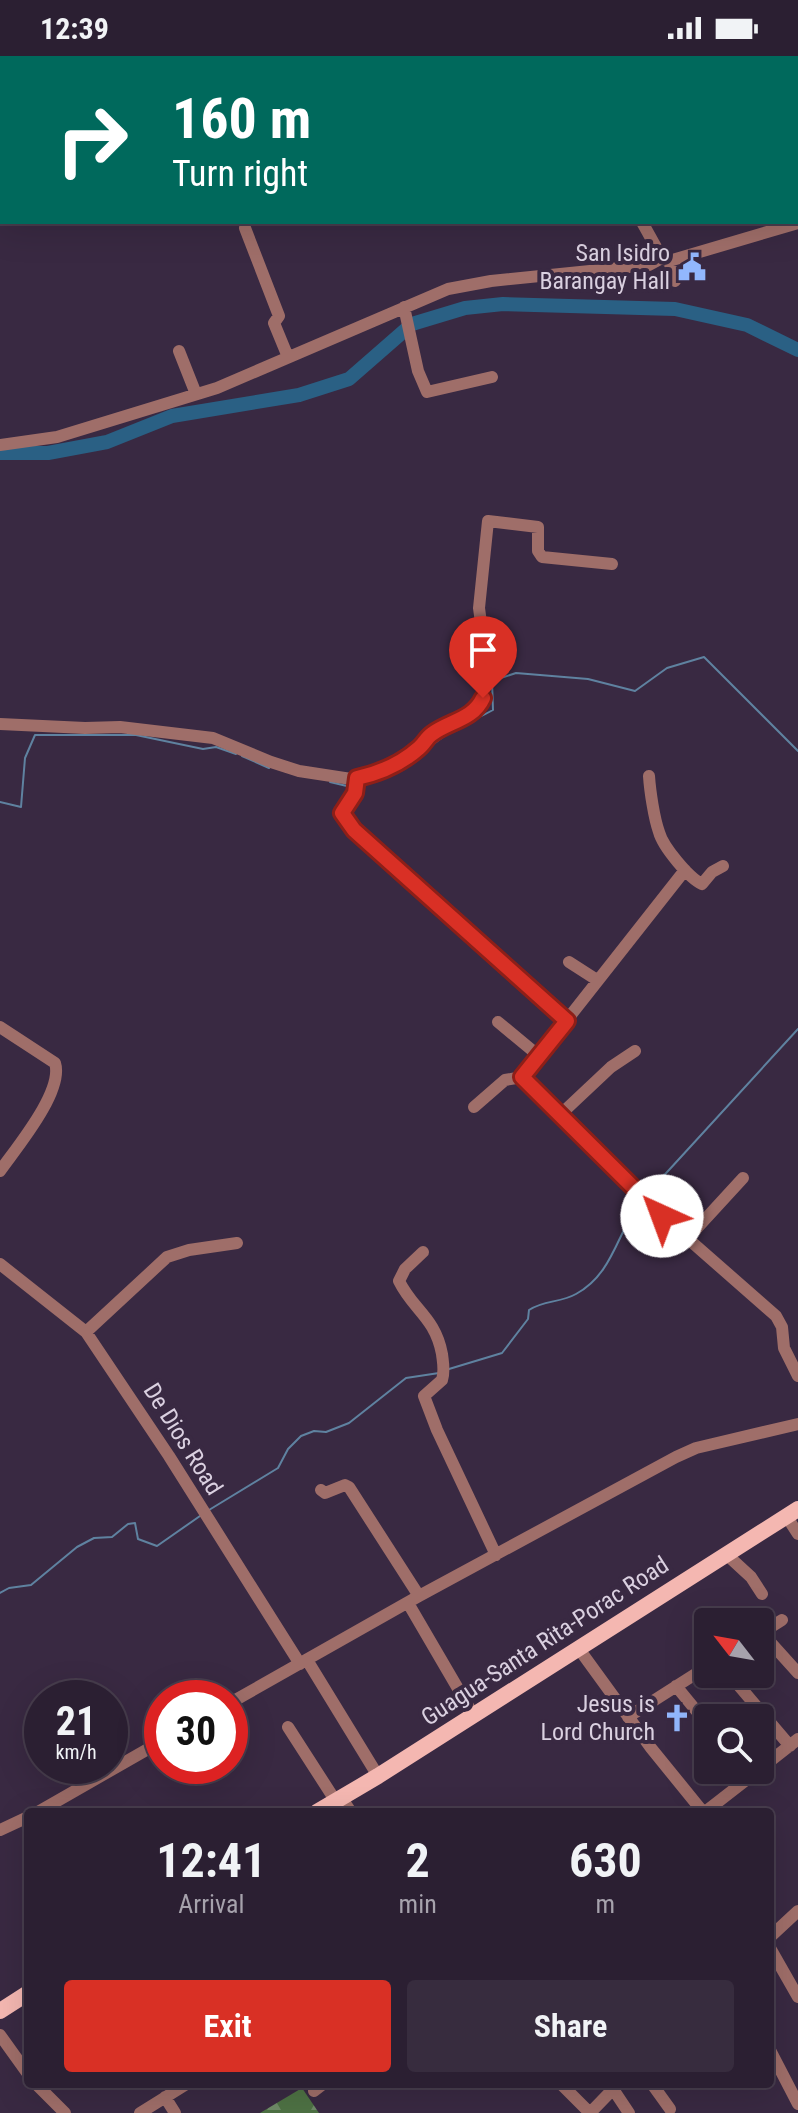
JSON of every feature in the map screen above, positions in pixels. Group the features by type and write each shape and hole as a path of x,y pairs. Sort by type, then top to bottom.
{"main road":[{"name":"Guagua-Santa Rita-Porac Road","path":"323,1808 474,1716 792,1513"},
{"path":"0,2011 24,1996"}],"street":[{"path":"643,224 675,281"},
{"path":"0,445 57,437 236,381 405,311 448,289 491,281 649,265 794,224"},
{"path":"245,228 279,316 274,323 288,357"},
{"path":"405,311 418,371 427,392 492,377"},
{"path":"179,351 196,394"},
{"path":"567,1021 354,830 342,813 356,784 400,762 433,733 457,722 480,704 487,667 479,608 488,521 538,527 538,551 542,557 612,564"},
{"path":"0,724 120,727 213,738 299,771 356,784"},
{"path":"649,776 659,833 685,870 702,884 712,872 723,866"},
{"path":"474,1107 505,1080 522,1077 685,870"},
{"path":"569,962 597,980"},
{"path":"498,1022 539,1056"},
{"path":"0,1027 55,1063 57,1068 51,1093 43,1108 0,1171"},
{"path":"561,1114 611,1067 635,1051"},
{"path":"522,1077 687,1239 776,1316 782,1327 784,1348 798,1376"},
{"path":"687,1239 743,1178"},
{"path":"86,1332 167,1257 189,1250 237,1243"},
{"path":"423,1252 405,1269 399,1281 431,1321 439,1341 444,1370 442,1380 424,1396 426,1405 496,1555"},
{"name":"De Dios Road","path":"0,1264 86,1332 378,1776"},
{"path":"248,1693 413,1599 696,1448 798,1424"},
{"path":"321,1490 325,1493 345,1485 349,1487 413,1599 474,1716"},
{"path":"792,1513 798,1534"},
{"path":"726,1554 751,1577 762,1594"},
{"path":"774,1625 782,1620"},
{"path":"774,1648 798,1673"},
{"path":"579,1649 628,1717 701,1808"},
{"path":"628,1717 694,1675"},
{"path":"676,1686 694,1708"},
{"path":"742,1688 794,1742 774,1756"},
{"path":"288,1727 347,1808"},
{"path":"48,1808 144,1752"},
{"path":"709,1808 738,1784"},
{"path":"0,1830 24,1819"},
{"path":"774,1933 798,1911"},
{"path":"774,1955 798,1997"},
{"path":"0,2035 24,2068"},
{"path":"774,2058 798,2104"},
{"path":"40,2088 65,2113"},
{"path":"140,2113 180,2088"},
{"path":"565,2088 590,2113 615,2088"},
{"path":"616,2088 629,2113"},
{"path":"655,2088 670,2109"},
{"path":"165,2097 175,2113"}],"green space":[{"path":"302,2088 319,2113 260,2113 265,2110"}],"waterway":[{"path":"0,453 48,453 107,442 172,416 299,395 349,379 412,324 465,308 503,304 675,309 747,325 798,350"},
{"path":"361,785 384,778 449,733 493,710 492,681 516,673 588,679 635,691 667,668 704,657 798,751"},
{"path":"0,802 21,807 25,758 35,735 136,735 203,749 216,747 236,754"},
{"path":"242,756 269,768"},
{"path":"330,782 351,787"},
{"path":"647,1194 798,1029"},
{"path":"449,1369 502,1353 528,1319 529,1310 570,1297 588,1286 606,1264 640,1202"},
{"path":"209,1510 278,1468 288,1449 301,1436 314,1431 326,1432 349,1423 406,1378 439,1373"},
{"path":"0,1593 9,1588 31,1585 77,1547 94,1538 112,1537 128,1524 135,1523 138,1539 157,1546 200,1516"}],"place":[{"name":"San Isidro Barangay Hall","path":"692,267"},
{"name":"Jesus is Lord Church","path":"677,1718"}],"route":[{"path":"483,698 475,710 433,733 400,762 357,778 355,793 342,810 343,816 354,830 567,1021 522,1077 662,1216"}]}
